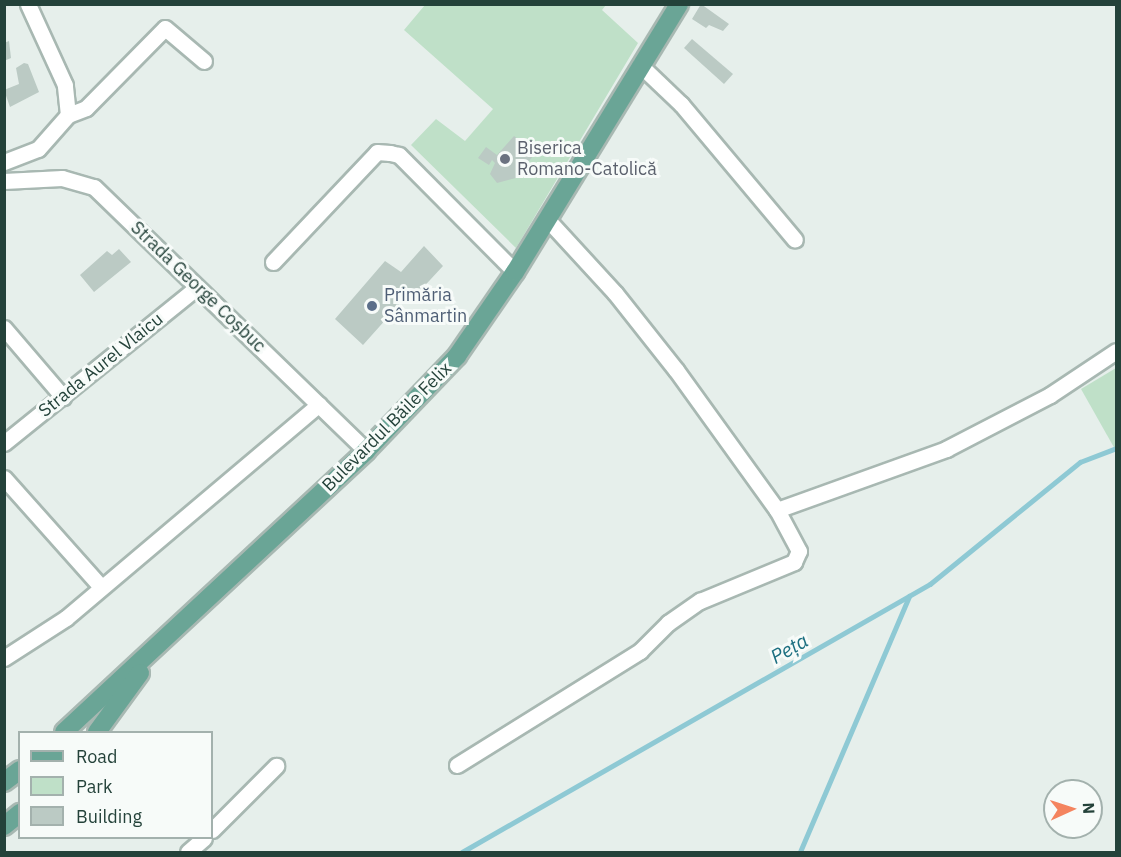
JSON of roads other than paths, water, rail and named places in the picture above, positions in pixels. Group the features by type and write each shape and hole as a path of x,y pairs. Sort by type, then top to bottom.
{"main road":[{"name":"Bulevardul Băile Felix","path":"65,731 153,653 366,451 457,356 515,272 679,4"},
{"path":"97,731 153,653"},
{"path":"4,782 18,772"},
{"path":"4,826 18,815"}],"street":[{"path":"28,4 65,85 68,115"},
{"path":"4,162 38,149 68,115 86,108 165,28 204,61"},
{"path":"640,65 681,104 795,240"},
{"path":"273,262 376,152 399,155 515,272"},
{"name":"Strada George Coșbuc","path":"4,181 62,178 94,187 366,451"},
{"path":"457,765 640,651 668,623 700,601 794,562 798,544 777,510 615,293 546,218"},
{"name":"Strada Aurel Vlaicu","path":"4,443 197,287"},
{"path":"4,328 63,397"},
{"path":"777,510 946,449 1050,395 1116,351"},
{"path":"4,658 43,635 319,404"},
{"path":"4,478 101,587"},
{"path":"213,829 276,766"},
{"path":"188,852 202,839"}],"waterway":[{"name":"Peța","path":"462,852 930,584 1080,462 1116,448"},
{"path":"800,852 909,596"}],"place":[{"name":"Biserica Romano-Catolică","path":"505,159"},
{"name":"Primăria Sânmartin","path":"372,306"}]}
